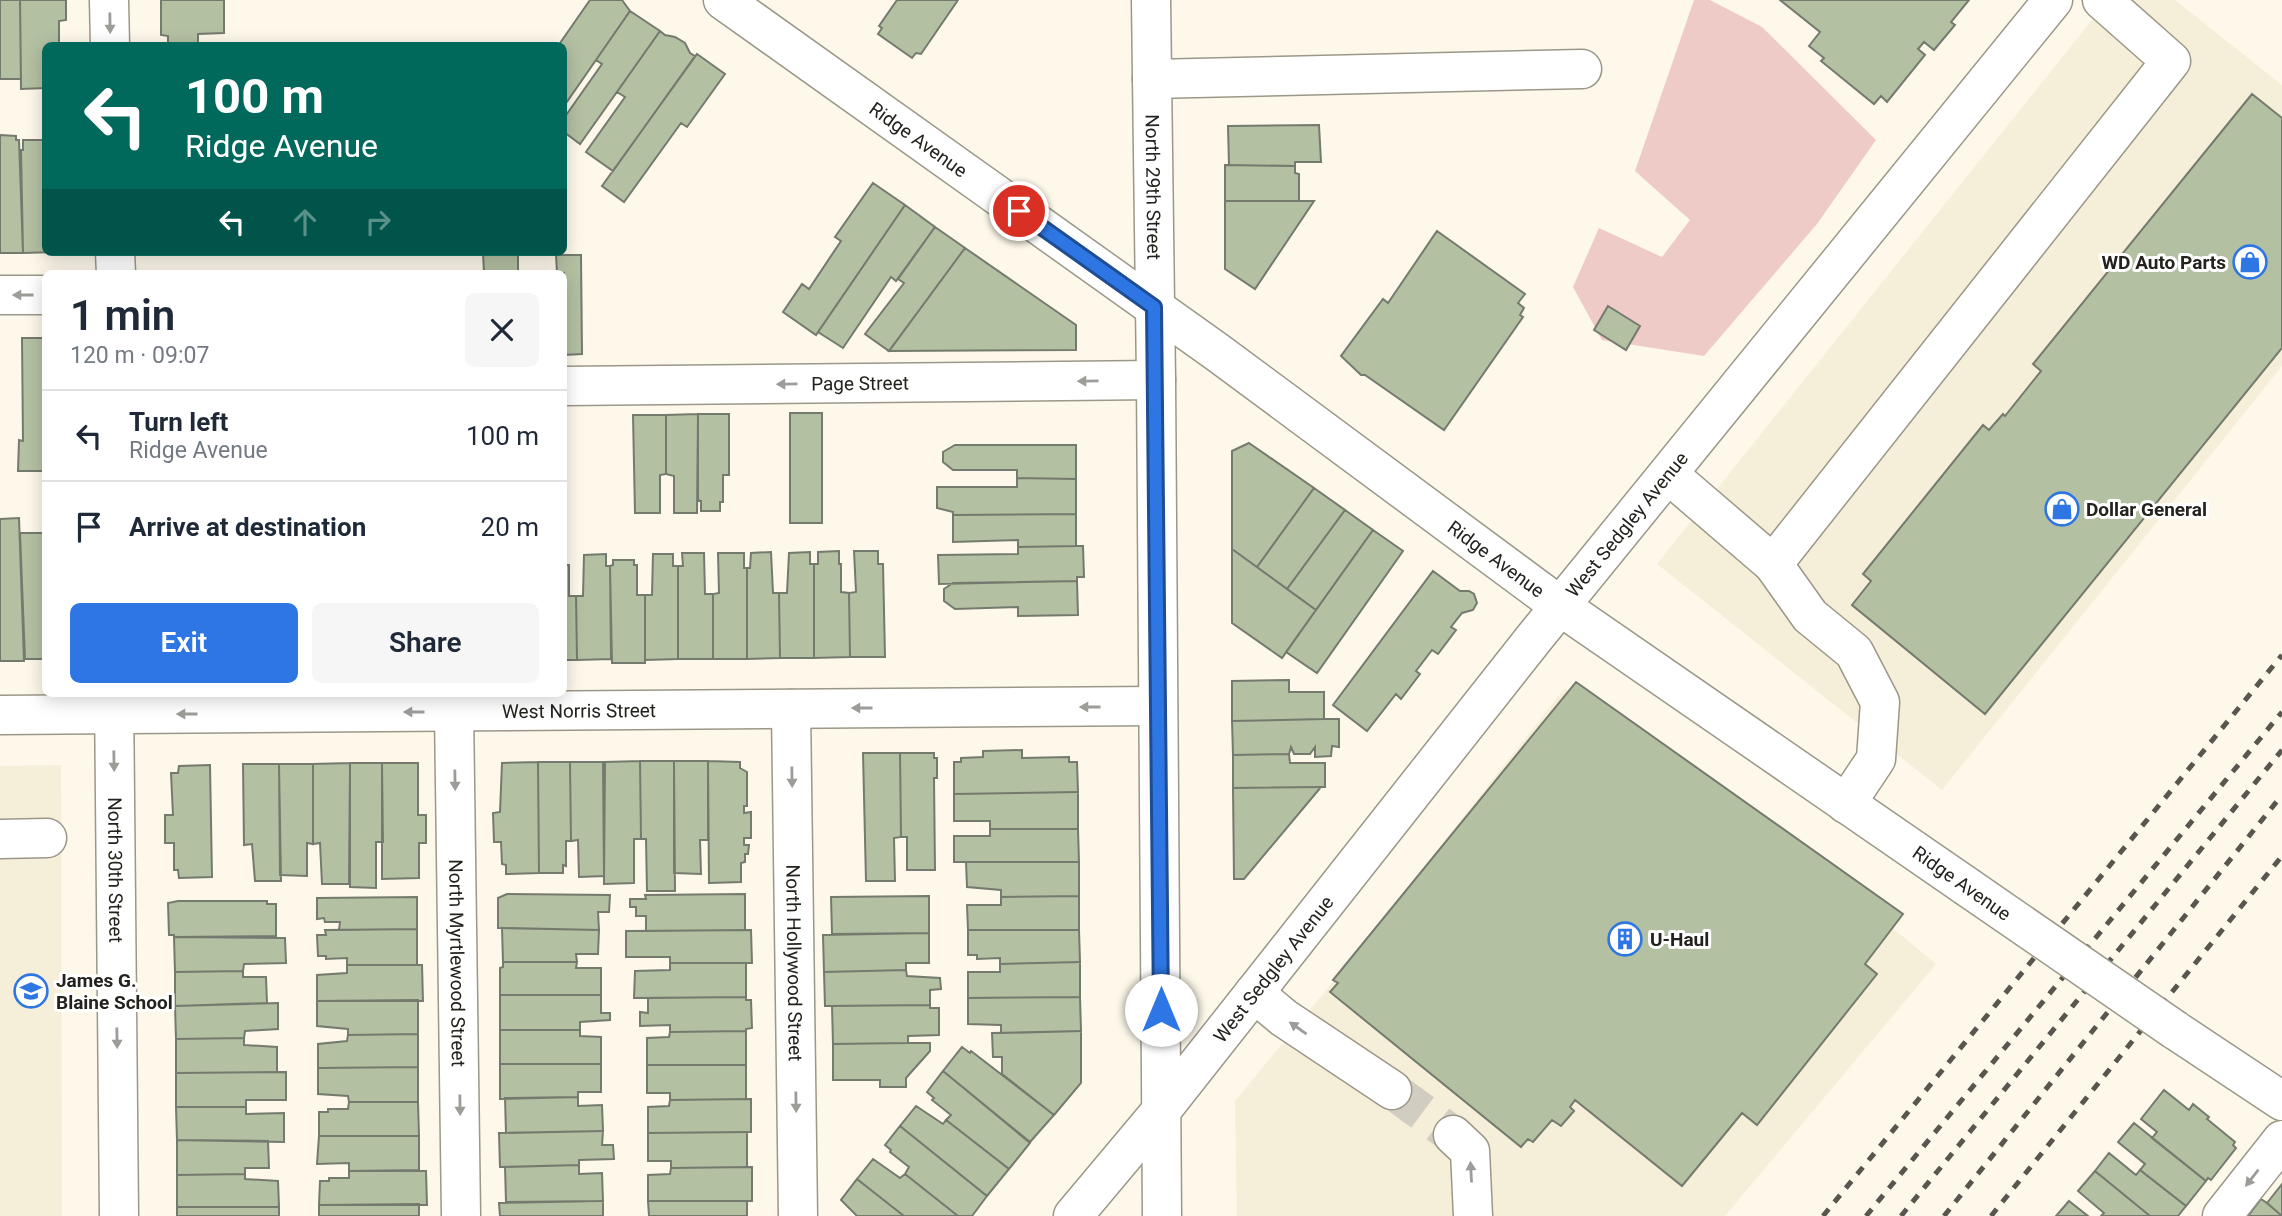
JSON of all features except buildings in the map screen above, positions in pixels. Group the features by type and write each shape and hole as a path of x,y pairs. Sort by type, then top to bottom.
{"street":[{"path":"109,0 110,42"},
{"name":"Ridge Avenue","path":"723,0 1154,307 1560,606 2175,1030 2277,1087"},
{"name":"North 29th Street","path":"1151,0 1162,1216"},
{"name":"West Sedgley Avenue","path":"1073,1216 1161,1111 1560,606 2053,0"},
{"path":"1773,564 2171,61 2102,0"},
{"path":"1152,79 1582,69"},
{"path":"0,295 42,295"},
{"name":"Page Street","path":"567,386 1156,380"},
{"path":"1668,474 1773,564 1810,616 1854,652 1880,702 1876,759 1846,804"},
{"name":"West Norris Street","path":"0,715 114,704 454,711 1158,706"},
{"name":"North 30th Street","path":"114,704 119,1216"},
{"name":"North Hollywood Street","path":"791,709 797,1216"},
{"name":"North Myrtlewood Street","path":"454,711 461,1216"},
{"path":"0,839 47,838"},
{"path":"1254,993 1284,1018 1392,1090"},
{"path":"1453,1135 1470,1151 1474,1216"},
{"path":"2222,1216 2282,1140"}],"shaded area":[{"path":"1694,0 1710,0 1762,27 1876,140 1817,224 1704,356 1602,340 1573,287 1599,228 1662,257 1690,220 1635,171"},
{"path":"2108,0 2175,0 2282,85 2282,366 1942,790 1657,564"},
{"name":"U-Haul","path":"1565,688 1901,935 1936,964 1725,1216 1237,1216 1235,1101 1333,982"},
{"name":"James G. Blaine School","path":"61,765 62,1216 0,1216 0,766"}],"tunnel":[{"path":"1392,1090 1453,1135"}],"railway":[{"path":"1823,1216 2282,655"},
{"path":"1866,1216 2282,712"},
{"path":"1901,1216 2282,750"},
{"path":"1944,1216 2282,795"},
{"path":"1991,1216 2282,856"}],"place":[{"name":"WD Auto Parts","path":"2250,262"},
{"name":"Dollar General","path":"2062,509"},
{"name":"U-Haul","path":"1625,939"},
{"name":"James G. Blaine School","path":"31,991"}],"route":[{"path":"1019,211 1154,307 1161,1010"}]}
